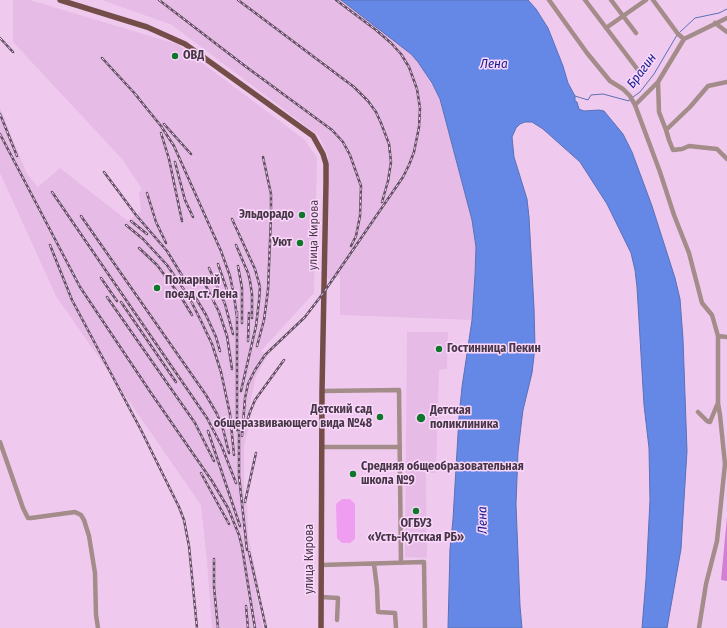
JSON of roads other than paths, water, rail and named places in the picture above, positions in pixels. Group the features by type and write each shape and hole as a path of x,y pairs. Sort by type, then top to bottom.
{"main road":[{"name":"улица Кирова","path":"60,0 148,27 185,44 313,136 318,143 326,164 322,390 321,628"}],"street":[{"path":"549,0 610,82 630,96 689,253 702,303 712,315 718,336 718,403 725,464 717,541 706,584 699,628"},
{"path":"585,0 640,74"},
{"path":"611,0 636,33"},
{"path":"606,28 646,0"},
{"path":"653,0 678,34 684,39"},
{"path":"634,104 658,82 684,39 727,18"},
{"path":"715,23 727,32"},
{"path":"658,82 659,112 674,150 689,146 717,149 727,159"},
{"path":"666,130 690,107 708,86 727,82"},
{"path":"718,336 727,337"},
{"path":"322,390 399,390 401,563"},
{"path":"698,412 710,422 718,403"},
{"path":"0,442 23,508 28,518 75,512 81,514 88,536 95,573 96,615 98,628"},
{"path":"322,447 400,447"},
{"path":"321,564 424,562 425,628"},
{"path":"374,564 378,612 395,613 396,628"},
{"path":"321,597 338,598 337,620"}],"water":[{"name":"Лена","path":"341,0 528,0 536,9 548,28 579,109 584,111 604,111 623,134 632,152 652,206 675,278 680,299 687,451 681,549 667,628 642,628 650,500 649,448 644,405 637,287 631,253 607,204 580,162 543,129 532,122 525,122 516,128 512,137 514,157 527,199 529,217 535,347 532,373 523,410 518,452 516,504 522,628 448,628 450,549 459,417 472,320 475,275 476,247 472,220 440,99 432,83 411,54"}],"waterway":[{"name":"Брагин","path":"679,33 695,18 719,13 727,9"},
{"name":"Брагин","path":"633,97 640,92 654,74 677,35"},
{"name":"Брагин","path":"575,96 588,100 591,95 603,94 629,101 630,99"}],"railway":[{"path":"159,0 332,130 343,142 350,155 361,186 360,216 356,236 351,246"},
{"path":"238,0 354,87 368,101 376,112 389,144 391,162 388,181 382,202"},
{"path":"242,436 245,398 248,384 255,370 265,355 305,317 324,292 403,177 414,152 419,127 420,108 417,89 409,67 401,54 391,43 336,0"},
{"path":"0,38 13,52"},
{"path":"102,58 138,97"},
{"path":"135,94 161,126 174,146 221,251 230,276 237,317"},
{"path":"0,114 17,156"},
{"path":"164,124 191,154"},
{"path":"161,133 169,159 182,221"},
{"path":"0,134 80,287 212,481 228,508 239,535 242,547 255,628"},
{"path":"257,346 264,320 268,290 271,217 271,194 263,157"},
{"path":"175,162 185,200 193,217"},
{"path":"104,172 136,215 167,251 186,282"},
{"path":"52,192 207,418 222,447 236,483"},
{"path":"147,193 156,222 166,243"},
{"path":"81,216 206,395 217,414 223,429 229,453"},
{"path":"232,219 255,269 260,287 256,326 241,391"},
{"path":"131,221 147,234"},
{"path":"126,225 143,239 167,265 189,297 212,344 221,372 230,414 234,455"},
{"path":"50,245 72,300 141,430 184,520 189,546 197,628"},
{"path":"236,245 250,281 252,294 252,318"},
{"path":"139,248 157,265 181,297 192,315"},
{"path":"218,264 229,296"},
{"path":"238,266 242,288 242,323"},
{"path":"209,268 225,304 233,334"},
{"path":"101,278 117,301"},
{"path":"202,278 219,312 227,336 232,369"},
{"path":"194,295 206,315 216,337 220,351"},
{"path":"107,297 195,423 214,461"},
{"path":"121,302 176,382"},
{"path":"237,312 237,430"},
{"path":"248,341 249,313"},
{"path":"246,424 255,400 284,360"},
{"path":"208,431 240,526"},
{"path":"239,431 239,476 247,550"},
{"path":"245,502 256,453"},
{"path":"201,473 229,524"},
{"path":"249,552 266,628"},
{"path":"214,559 214,587 218,628"},
{"path":"246,606 248,628"}],"place":[{"name":"ОВД","path":"175,56"},
{"name":"Эльдорадо","path":"302,215"},
{"name":"Уют","path":"300,243"},
{"name":"Пожарный поезд ст. Лена","path":"157,288"},
{"name":"Гостинница Пекин","path":"439,349"},
{"name":"Детский сад общеразвивающего вида №48","path":"380,417"},
{"name":"Детская поликлиника","path":"421,418"},
{"name":"Средняя общеобразовательная школа №9","path":"353,474"},
{"name":"ОГБУЗ «Усть-Кутская РБ»","path":"416,511"}]}
